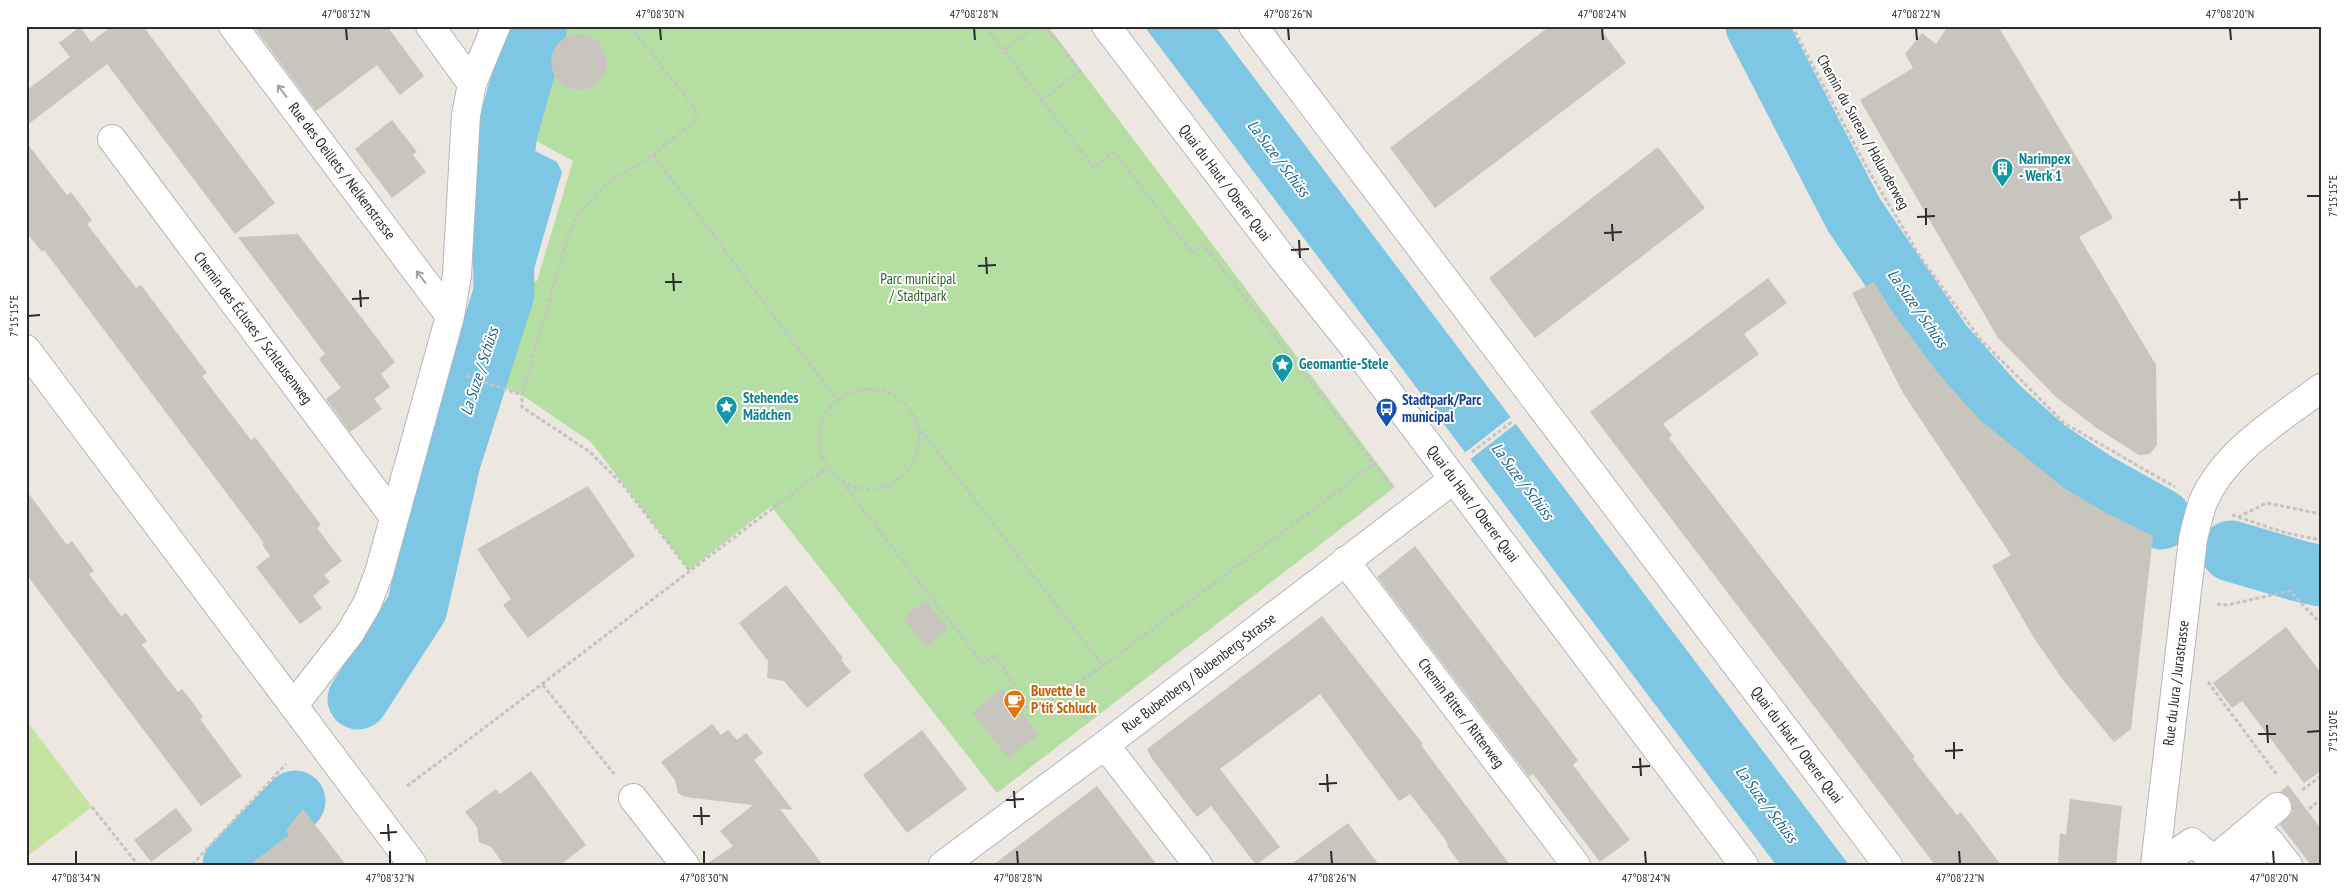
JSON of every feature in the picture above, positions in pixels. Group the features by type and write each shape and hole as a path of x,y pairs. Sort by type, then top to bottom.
{"street":[{"name":"Rue des Oeillets / Nelkenstrasse","path":"233,26 450,316"},
{"path":"430,26 472,84"},
{"path":"294,705 350,634 367,604 379,573 450,316 457,275 463,155 472,84 496,26"},
{"name":"Quai du Haut / Oberer Quai","path":"1106,26 1275,248 1359,353 1744,865"},
{"name":"Quai du Haut / Oberer Quai","path":"1253,26 1888,865"},
{"name":"Chemin des Écluses / Schleusenweg","path":"112,139 394,517"},
{"path":"26,349 414,865"},
{"name":"Rue du Jura / Jurastrasse","path":"2155,865 2193,539 2203,503 2220,474 2236,455 2321,388"},
{"name":"Rue Bubenberg / Bubenberg-Strasse","path":"943,865 1099,736 1345,561 1454,479"},
{"name":"Chemin Ritter / Ritterweg","path":"1345,561 1576,865"},
{"path":"1099,736 1198,865"},
{"path":"633,798 685,865"},
{"path":"2160,865 2192,842 2217,862 2277,807"},
{"path":"2241,865 2269,840 2288,865"}],"path":[{"path":"630,26 697,111 695,121 653,155 604,186 576,217 566,242 522,395 522,407 590,452 624,486 689,570"},
{"path":"986,26 1094,168 1114,152 1192,253 1203,244 1395,490"},
{"path":"1004,50 1037,26"},
{"path":"1042,100 1080,71 1045,26"},
{"name":"Chemin du Sureau / Holunderweg","path":"1792,26 1877,185 1921,258 1980,339 2064,423 2203,503 2286,533 2321,540"},
{"path":"653,155 837,400"},
{"path":"437,367 522,395"},
{"path":"1103,666 917,425 908,408 892,395 874,389 854,391 837,400 825,414 819,432 820,450 827,468 842,482 984,664 995,654 1031,713 1103,666 1374,464"},
{"path":"1471,453 1515,420"},
{"path":"842,482 861,489 880,488 899,479 912,464 918,445 917,425"},
{"path":"407,786 543,685 689,570 827,468"},
{"path":"2238,517 2267,503 2321,514"},
{"path":"2213,603 2227,605 2290,591 2321,624"},
{"path":"2205,677 2280,780"},
{"path":"543,685 633,798"},
{"path":"1064,691 1099,736"},
{"path":"192,865 286,764"},
{"path":"92,807 138,865"}],"green space":[{"name":"Parc municipal / Stadtpark","path":"547,26 1048,26 1395,487 997,793 771,506 689,570 591,442 522,395 494,383 530,283 537,281 573,161 514,129"},
{"path":"26,720 92,807 26,857"}],"water":[{"path":"1144,26 1215,26 1849,865 1776,865"},
{"path":"507,132 519,143 557,162 562,172 532,276 525,280 521,294 504,293 502,170"}],"pier":[{"path":"1512,416 1517,423 1468,461 1463,454"}],"building":[{"path":"112,26 143,26 275,203 235,234 107,64 26,126 26,91 70,57 59,43 80,27 91,42"},
{"path":"253,26 387,26 424,76 400,95 377,65 316,111"},
{"path":"1550,26 1598,26 1626,63 1435,208 1390,148"},
{"name":"Narimpex - Werk 1","path":"1948,26 1998,26 2113,218 2079,237 2156,365 2157,445 2150,454 2139,455 2098,429 2056,397 1998,338 1860,100 1913,68 1905,54 1922,33 1936,44"},
{"path":"579,34 590,36 599,42 605,51 607,62 605,73 599,82 590,88 579,90 568,88 559,82 553,73 551,62 553,51 559,42 568,36"},
{"path":"392,120 417,152 413,155 426,172 392,198 355,149"},
{"path":"26,142 67,195 71,192 92,220 87,224 136,288 141,285 207,373 202,376 251,440 255,437 321,525 317,528 342,561 324,575 330,582 313,596 322,608 300,624 256,567 270,556 262,544 264,543 44,250 42,252 26,232"},
{"path":"1658,147 1705,208 1535,338 1489,278"},
{"path":"298,234 395,362 381,374 390,387 374,399 382,409 350,432 326,399 341,388 319,359 325,354 238,237"},
{"path":"1768,278 1787,303 1744,334 1759,354 1663,424 1672,435 1669,438 1915,757 1912,758 1957,815 1961,812 2001,865 1935,865 1590,412"},
{"path":"1874,282 1893,313 1938,373 1979,419 2064,488 2106,513 2153,536 2131,729 2114,742 2063,680 2034,638 1992,566 2011,555 1903,393 1852,293"},
{"path":"588,486 635,556 528,638 503,605 511,599 477,549"},
{"path":"26,490 67,545 72,541 94,571 89,574 121,616 126,613 147,641 142,645 178,692 182,689 193,703 203,717 200,719 242,776 201,806 26,574"},
{"path":"1415,546 1578,760 1573,765 1630,840 1600,862 1533,774 1529,777 1377,577"},
{"path":"786,585 843,658 841,660 851,672 807,708 784,681 767,678 768,661 739,623"},
{"path":"926,600 948,629 926,647 903,618"},
{"path":"1322,616 1423,744 1421,745 1510,865 1461,865 1447,846 1445,839 1410,794 1399,801 1320,694 1220,769 1280,847 1256,865 1211,806 1197,817 1152,759 1147,749"},
{"path":"2286,627 2321,673 2321,771 2304,783 2242,701 2232,708 2213,683"},
{"path":"1003,688 1039,735 1008,758 972,712"},
{"path":"712,724 721,735 728,730 737,740 746,733 763,753 754,760 793,810 780,809 823,865 705,865 733,846 720,831 753,805 685,797 678,793 675,780 661,762"},
{"path":"922,730 967,789 907,833 863,775"},
{"path":"531,771 586,845 560,865 504,865 491,847 479,842 477,827 465,812 496,789 500,794"},
{"path":"2288,785 2321,829 2321,865 2311,865 2280,825 2292,812 2292,804 2289,797 2280,792"},
{"path":"1097,786 1157,865 993,865 1026,840"},
{"path":"2070,799 2122,806 2116,865 2058,865 2060,833 2066,835"},
{"path":"176,808 193,830 151,862 134,840"},
{"path":"303,809 346,865 249,865 289,835 286,830"},
{"path":"1348,823 1379,865 1290,865"}],"waterway":[{"name":"La Suze / Schüss","path":"358,699 417,608 450,462 504,293 502,170 507,132 537,26"},
{"name":"La Suze / Schüss","path":"1756,26 1854,215 1942,344 1996,405 2045,449 2093,481 2161,519"},
{"name":"La Suze / Schüss","path":"2231,551 2321,576"},
{"name":"La Suze / Schüss","path":"233,865 295,801"}],"place":[{"name":"Narimpex - Werk 1","path":"2003,187"},
{"name":"Geomantie-Stele","path":"1283,383"},
{"name":"Stehendes Mädchen","path":"727,426"},
{"name":"Stadtpark/Parc municipal","path":"1386,428"},
{"name":"Buvette le P'tit Schluck","path":"1015,719"}]}
